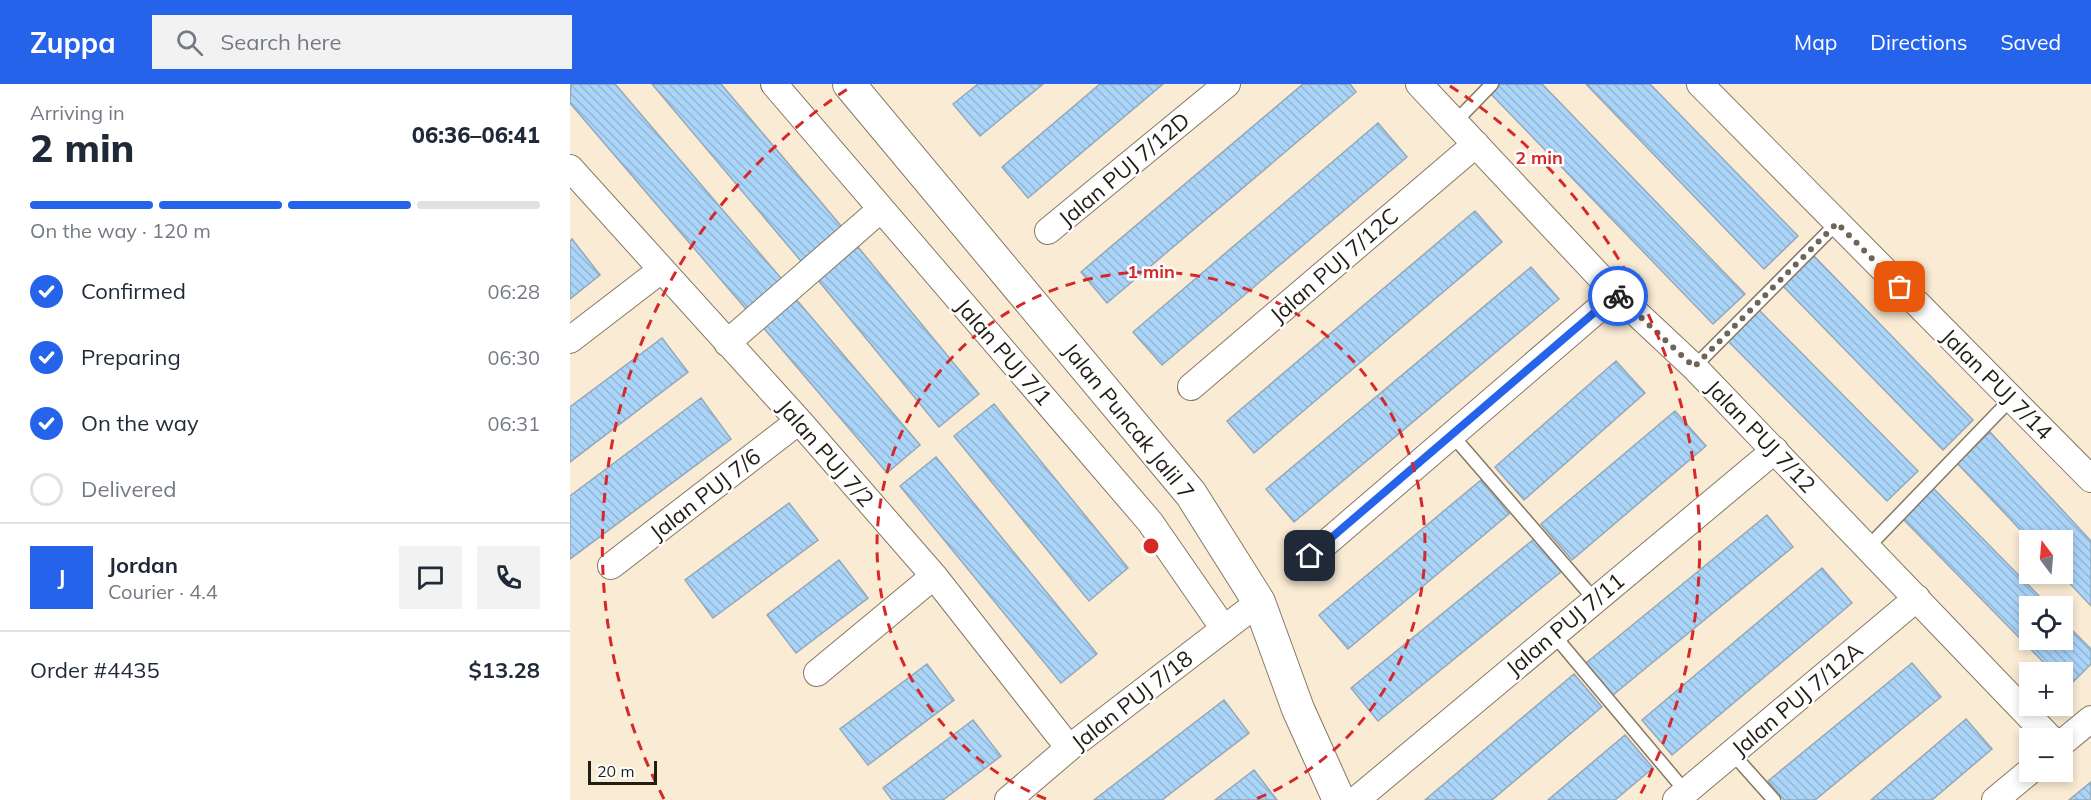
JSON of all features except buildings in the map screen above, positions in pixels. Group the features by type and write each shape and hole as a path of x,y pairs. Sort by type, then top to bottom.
{"street":[{"name":"Jalan PUJ 7/1","path":"774,84 1150,522 1224,628"},
{"name":"Jalan Puncak Jalil 7","path":"849,84 1191,494 1258,602 1298,709 1339,800"},
{"name":"Jalan PUJ 7/12D","path":"1048,231 1227,84"},
{"name":"Jalan PUJ 7/12","path":"1419,84 1616,294 1694,367 2040,728"},
{"name":"Jalan PUJ 7/14","path":"1700,84 2091,479"},
{"name":"Jalan PUJ 7/12C","path":"1191,387 1476,144"},
{"name":"Jalan PUJ 7/2","path":"570,168 934,576 1069,748"},
{"path":"727,343 881,209"},
{"path":"570,340 661,270"},
{"path":"1310,556 1616,294"},
{"name":"Jalan PUJ 7/6","path":"611,566 798,421"},
{"name":"Jalan PUJ 7/11","path":"1356,800 1775,450"},
{"path":"817,673 934,576"},
{"name":"Jalan PUJ 7/12A","path":"1681,796 1917,598"},
{"name":"Jalan PUJ 7/18","path":"1008,800 1069,748 1258,602"},
{"path":"2073,734 2091,718"},
{"path":"1995,800 2019,780"}],"lane":[{"path":"1455,122 1492,84"},
{"path":"1694,367 1837,223"},
{"path":"1868,547 2011,399"},
{"path":"1452,435 1594,599"},
{"path":"1553,634 1681,796"},
{"path":"1732,753 1774,800"}],"way so far":[{"path":"1618,296 1694,367 1837,223 1900,287"}],"route":[{"path":"1310,556 1616,294 1618,296"}]}
